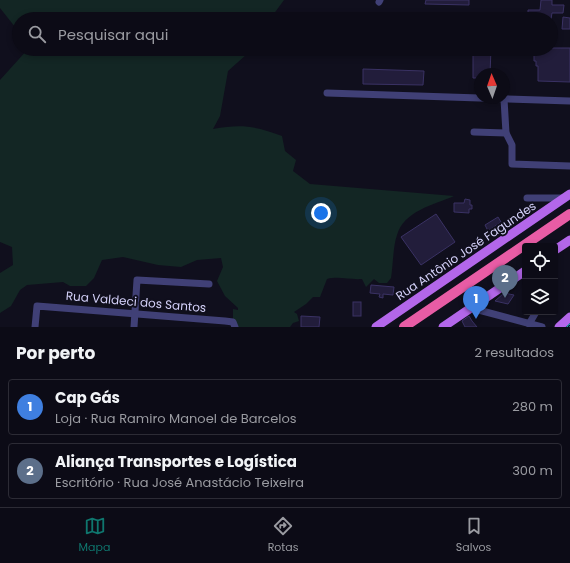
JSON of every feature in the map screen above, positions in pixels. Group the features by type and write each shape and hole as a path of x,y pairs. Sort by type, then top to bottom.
{"highway":[{"path":"404,327 570,214"},
{"path":"538,243 570,222"},
{"path":"416,327 522,254"}],"main road":[{"name":"Rua Antônio José Fagundes","path":"376,327 567,196"},
{"path":"558,248 570,240"},
{"path":"443,327 522,273"},
{"path":"559,327 570,317"}],"street":[{"path":"327,93 474,98"},
{"path":"510,99 570,101"},
{"path":"504,104 506,133 512,145 512,164 570,166"},
{"path":"474,132 506,133"},
{"path":"527,198 567,196"},
{"path":"134,327 137,280 209,284"},
{"name":"Rua Valdeci dos Santos","path":"34,327 36,306 136,313 234,325"},
{"path":"471,308 542,327"},
{"path":"529,324 534,315"}],"green space":[{"path":"0,0 284,0 275,12 12,12 12,23 0,8"},
{"path":"22,56 245,56 228,71 220,116 213,129 240,126 256,128 282,136 285,151 296,160 293,171 310,184 454,196 420,210 406,220 397,235 391,278 387,283 379,283 374,279 366,287 362,279 327,279 320,297 313,297 294,312 297,314 299,321 293,323 290,327 236,327 233,320 233,309 238,310 238,308 225,296 217,281 223,267 221,258 197,260 181,267 158,265 123,257 102,260 94,278 86,286 70,286 63,282 27,285 20,290 11,306 0,313 0,273 13,265 12,247 0,242 0,80"}],"building":[{"path":"426,0 469,0 469,5 425,4"},
{"path":"541,0 552,0 552,5 564,5 563,13 528,12 528,10 540,10"},
{"path":"563,17 570,18 570,29 562,29"},
{"path":"558,48 570,48 570,82 538,81 538,66 536,66 536,61 534,61 534,56 558,56"},
{"path":"473,56 491,56 490,68 474,68 474,78"},
{"path":"363,69 424,71 423,85 363,84"},
{"path":"465,199 470,200 470,205 472,205 472,209 469,209 469,213 454,212 454,203 464,203"},
{"path":"436,214 455,242 421,265 401,237"},
{"path":"498,217 501,222 488,231 485,225"},
{"path":"371,285 394,287 393,295 383,294 383,298 379,297 380,294 370,293"},
{"path":"504,293 514,295 508,304 495,301"},
{"path":"353,302 361,302 361,316 353,316"},
{"path":"301,316 320,317 319,327 301,327"},
{"path":"469,316 477,327 465,327 462,321"}],"place":[{"name":"Aliança Transportes e Logística","path":"505,298"},
{"name":"Cap Gás","path":"476,319"}]}
